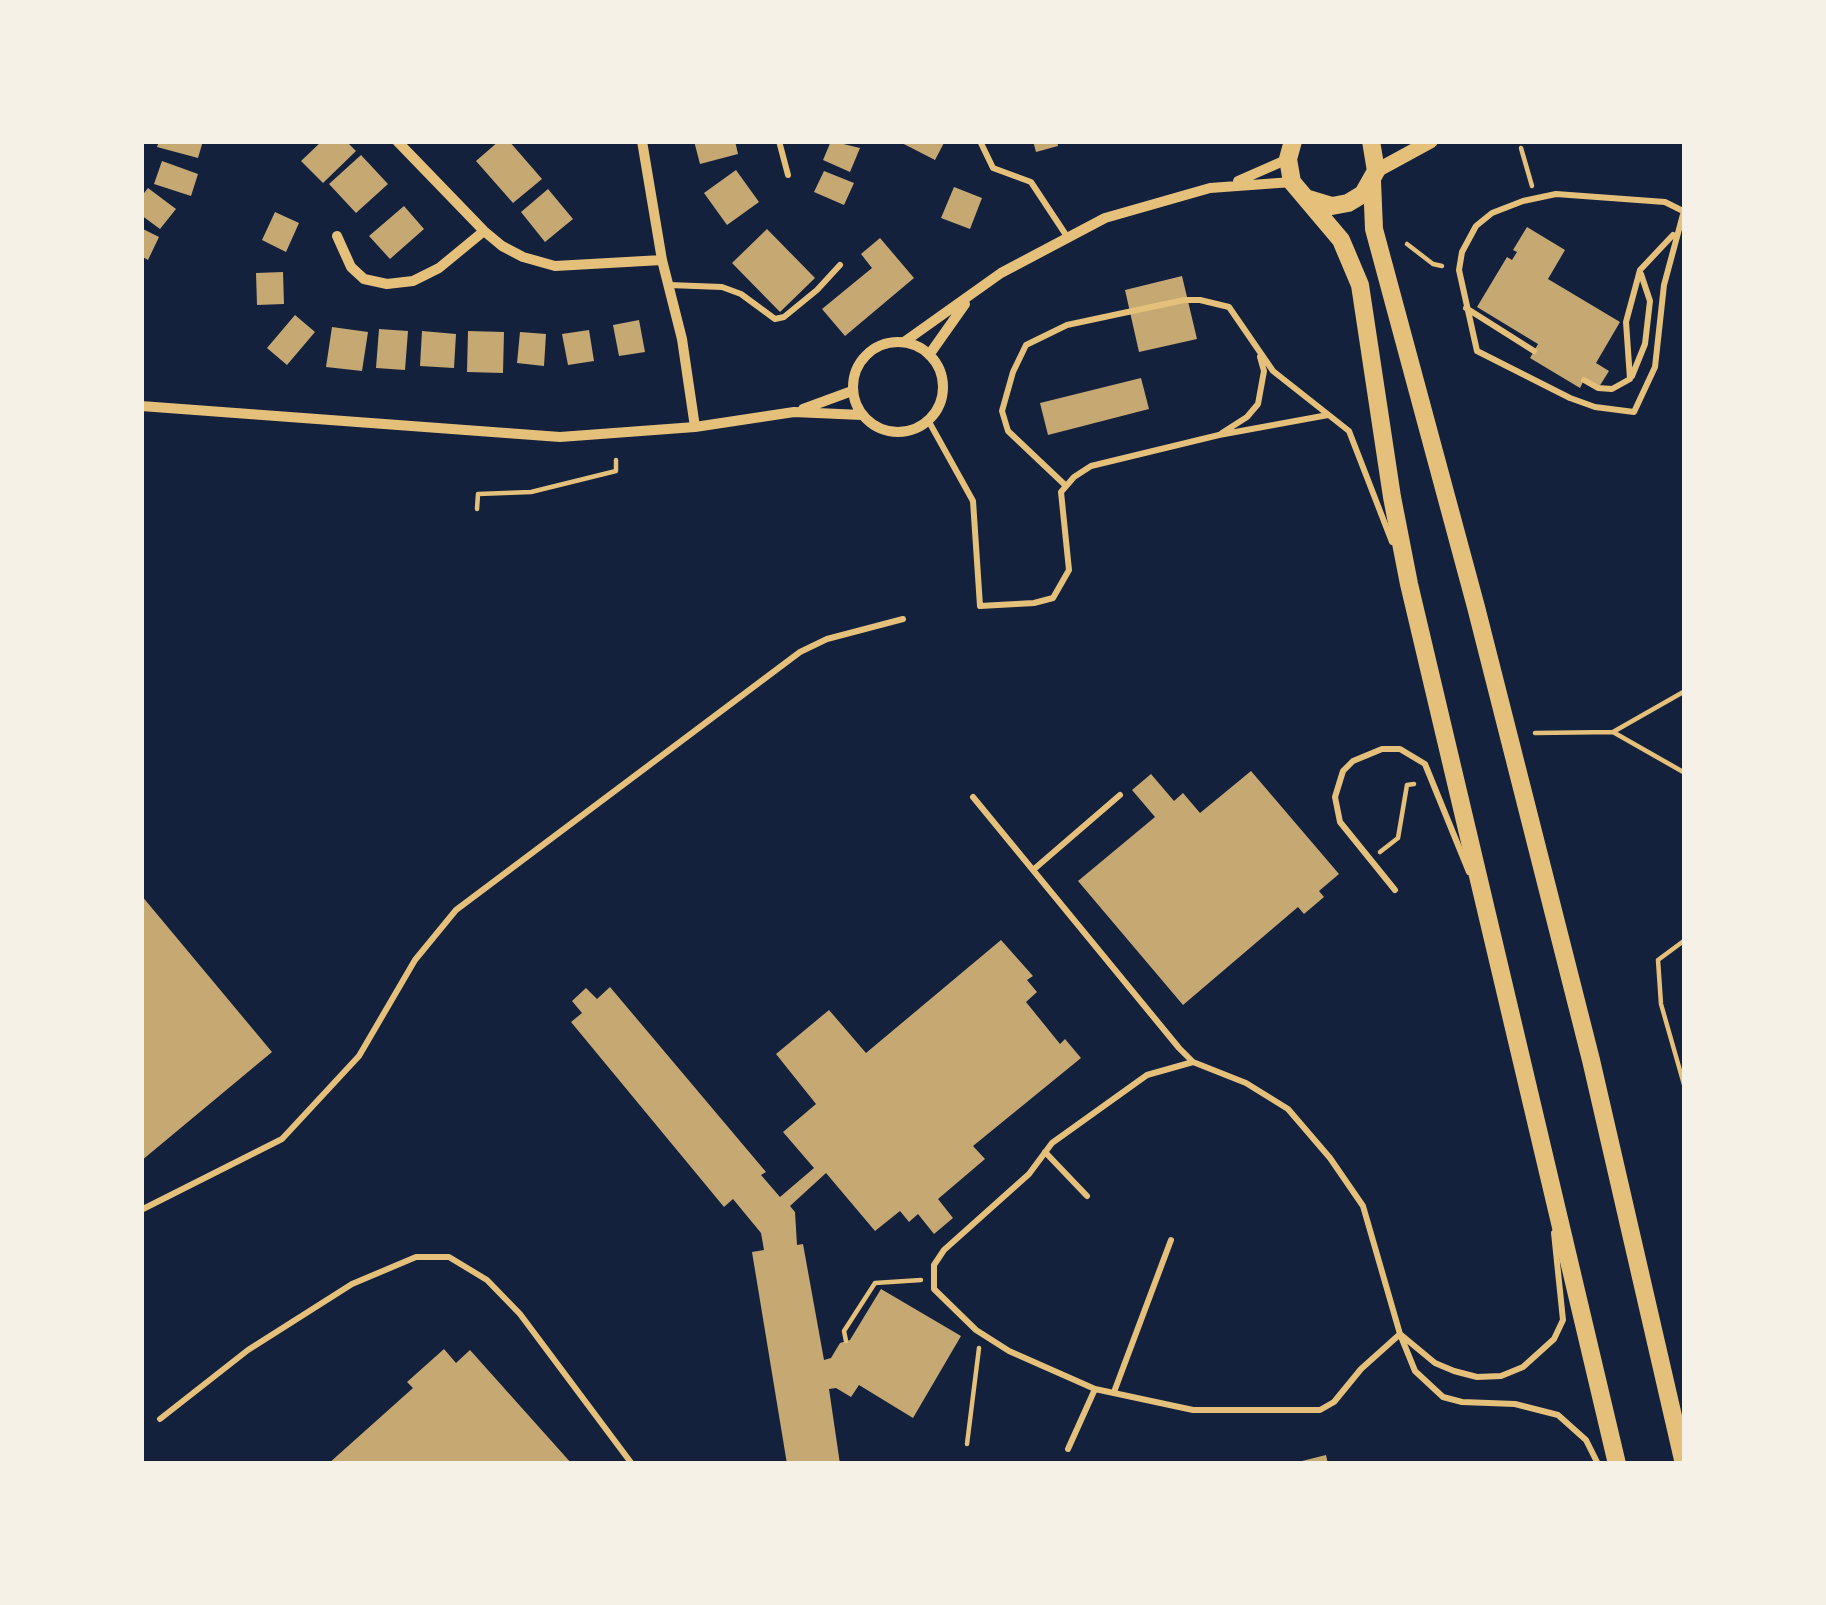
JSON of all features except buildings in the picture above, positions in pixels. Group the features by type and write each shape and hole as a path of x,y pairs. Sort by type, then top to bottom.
{"highway":[{"path":"1371,141 1374,230 1464,560 1591,1060 1684,1464"},
{"path":"1291,146 1299,190 1341,240 1360,284 1409,584 1618,1464"},
{"path":"1299,190 1324,206 1348,203 1363,194 1374,176"}],"street":[{"path":"398,141 502,246 555,266 662,260"},
{"path":"642,141 662,260 682,339 694,427"},
{"path":"1374,176 1431,141"},
{"path":"1230,185 1291,146"},
{"path":"904,342 929,355 940,371 943,392 928,420 896,432 873,425 862,415 853,391 864,356 888,343 904,342 1001,273 1066,236 1142,205 1230,185 1299,190"},
{"path":"338,236 351,267 364,279 387,284 413,281 439,268 484,231"},
{"path":"929,355 970,297"},
{"path":"794,412 853,391"},
{"path":"141,406 522,436 609,436 794,412 862,415"}],"lane":[{"path":"779,141 788,175"},
{"path":"980,141 993,168 1031,182 1066,236"},
{"path":"1556,194 1665,202 1684,209 1660,308 1655,367 1634,412 1570,398 1477,351 1459,270 1462,252 1476,226 1492,213 1535,197 1556,194"},
{"path":"1630,379 1626,322 1640,270 1676,232"},
{"path":"669,285 722,287 741,294 775,319 817,290 840,265"},
{"path":"1584,380 1598,388 1612,388 1630,379 1645,344 1649,301 1640,270"},
{"path":"1065,484 1008,430 1002,411 1026,345 1067,325 1184,300 1229,307 1273,371 1348,431 1409,584"},
{"path":"1466,308 1534,351"},
{"path":"1219,435 1258,404 1264,371 1258,352"},
{"path":"928,420 973,501 980,606 1053,598 1069,570 1060,506 1065,484 1091,466 1328,415"},
{"path":"141,1210 282,1139 359,1056 415,960 456,910 800,652 827,639 903,619"},
{"path":"1395,890 1340,822 1338,784 1353,760 1382,749 1400,749 1425,764 1433,776 1500,954"},
{"path":"1033,870 1120,795"},
{"path":"974,797 1193,1062 1246,1083 1288,1109 1348,1181 1363,1206 1414,1371 1443,1397 1515,1404 1558,1414 1586,1440 1598,1464"},
{"path":"1193,1062 1147,1075 1052,1143 1029,1174 944,1250 934,1265 934,1288 946,1304 1009,1352 1095,1389 1193,1410 1320,1410 1334,1402 1361,1369 1400,1334"},
{"path":"1400,1334 1436,1363 1477,1377 1501,1376 1523,1367 1554,1339 1564,1304 1540,1137"},
{"path":"1045,1152 1087,1196"},
{"path":"1114,1393 1171,1240"},
{"path":"160,1419 248,1350 352,1284 416,1257 449,1257 487,1280 520,1315 632,1464"},
{"path":"1068,1450 1095,1389"}],"path":[{"path":"1521,148 1535,197"},
{"path":"1407,244 1432,264 1459,270"},
{"path":"478,509 478,494 531,492 616,471 616,460"},
{"path":"1535,733 1613,732 1685,691"},
{"path":"1613,732 1685,773"},
{"path":"1370,860 1398,838 1407,785 1414,784"},
{"path":"1685,940 1658,960 1660,1004 1685,1088"},
{"path":"846,1341 844,1331 875,1283 933,1279"},
{"path":"968,1444 981,1333"}]}
